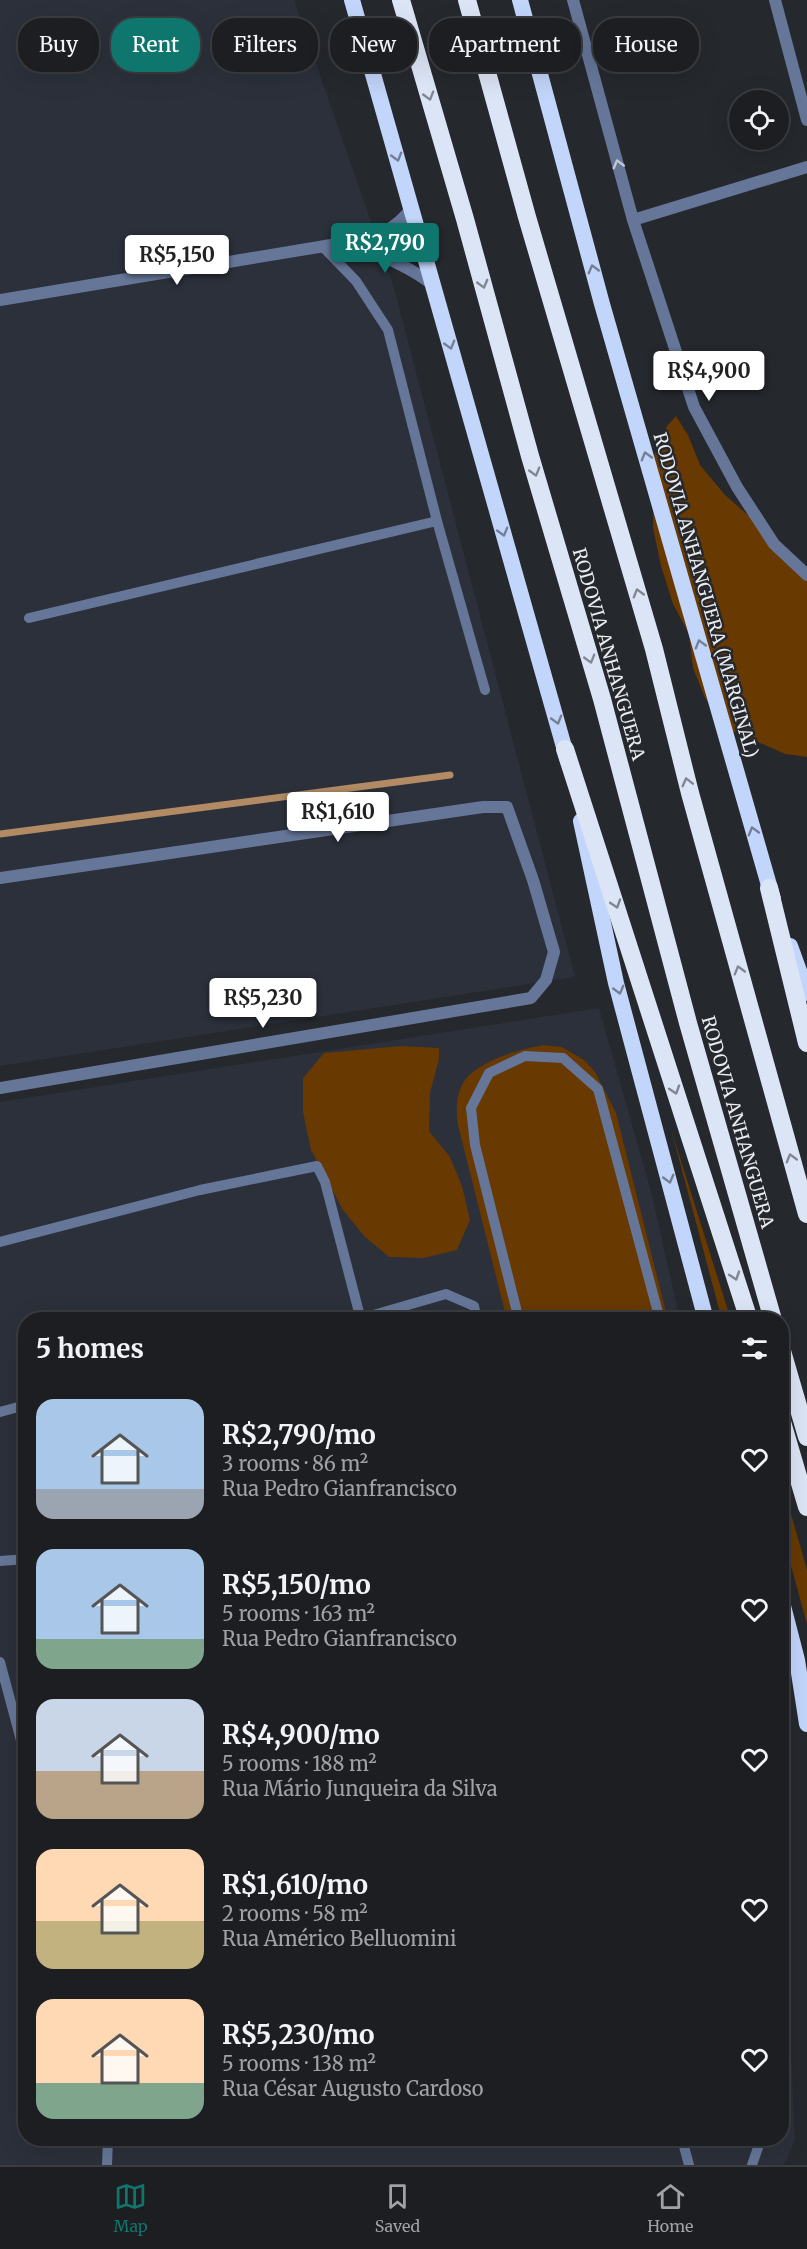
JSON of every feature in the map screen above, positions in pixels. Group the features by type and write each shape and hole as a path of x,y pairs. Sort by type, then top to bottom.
{"highway":[{"path":"352,0 565,749 746,1312"},
{"name":"RODOVIA ANHANGUERA","path":"401,0 465,219 533,467 602,699 685,1012 771,1312"},
{"path":"467,0 527,218 654,649 690,793 807,1214"},
{"name":"RODOVIA ANHANGUERA (MARGINAL)","path":"519,0 602,304 769,888 807,993"},
{"path":"565,749 616,983 704,1312"},
{"path":"769,888 807,1043"},
{"path":"789,1375 807,1437"},
{"path":"789,1446 807,1507"},
{"path":"789,1630 807,1724"}],"street":[{"path":"573,0 633,220 694,407 737,487 774,544 807,575"},
{"path":"775,0 807,120"},
{"path":"633,220 807,167"},
{"path":"0,300 349,242 384,233 399,224 412,208"},
{"path":"349,242 418,273 433,285"},
{"path":"0,878 483,807 507,807 533,879 554,952 546,980 531,998 0,1088"}],"lane":[{"path":"323,247 356,281 388,330 437,521 485,690"},
{"path":"29,618 437,521"},
{"path":"517,1312 475,1145 471,1108 489,1073 525,1056 563,1058 598,1089 658,1312"},
{"path":"0,1242 200,1190 317,1166 325,1182 358,1312"},
{"path":"386,1312 446,1294 474,1306 475,1312"},
{"path":"0,1412 18,1407"},
{"path":"0,1561 18,1560"},
{"path":"0,1662 18,1729"},
{"path":"107,2165 108,2146"},
{"path":"684,2146 688,2165"},
{"path":"752,2165 759,2146"}],"shaded area":[{"path":"0,0 294,0 300,18 212,18 212,72 318,72 318,69 394,288 575,977 0,1066"},
{"path":"676,416 688,435 700,465 725,495 807,567 807,757 785,754 726,728 705,698 693,668 689,634 673,604 661,566 653,528 654,456 667,426"},
{"path":"599,1008 651,1191 678,1312 18,1312 18,2146 789,2146 789,2007 795,2140 784,2165 0,2165 0,1102"},
{"path":"544,1045 562,1047 584,1060 595,1072 616,1113 666,1312 505,1312 458,1125 457,1101 466,1078 475,1070 497,1058"},
{"path":"401,1046 439,1048 439,1059 430,1093 429,1131 450,1157 462,1186 470,1220 457,1250 423,1258 389,1257 364,1236 343,1210 311,1150 303,1112 303,1078 324,1053"},
{"path":"671,1129 728,1312 720,1312"},
{"path":"789,1507 807,1570 807,1624 789,1558"}],"waterway":[{"path":"0,834 450,775"}]}
